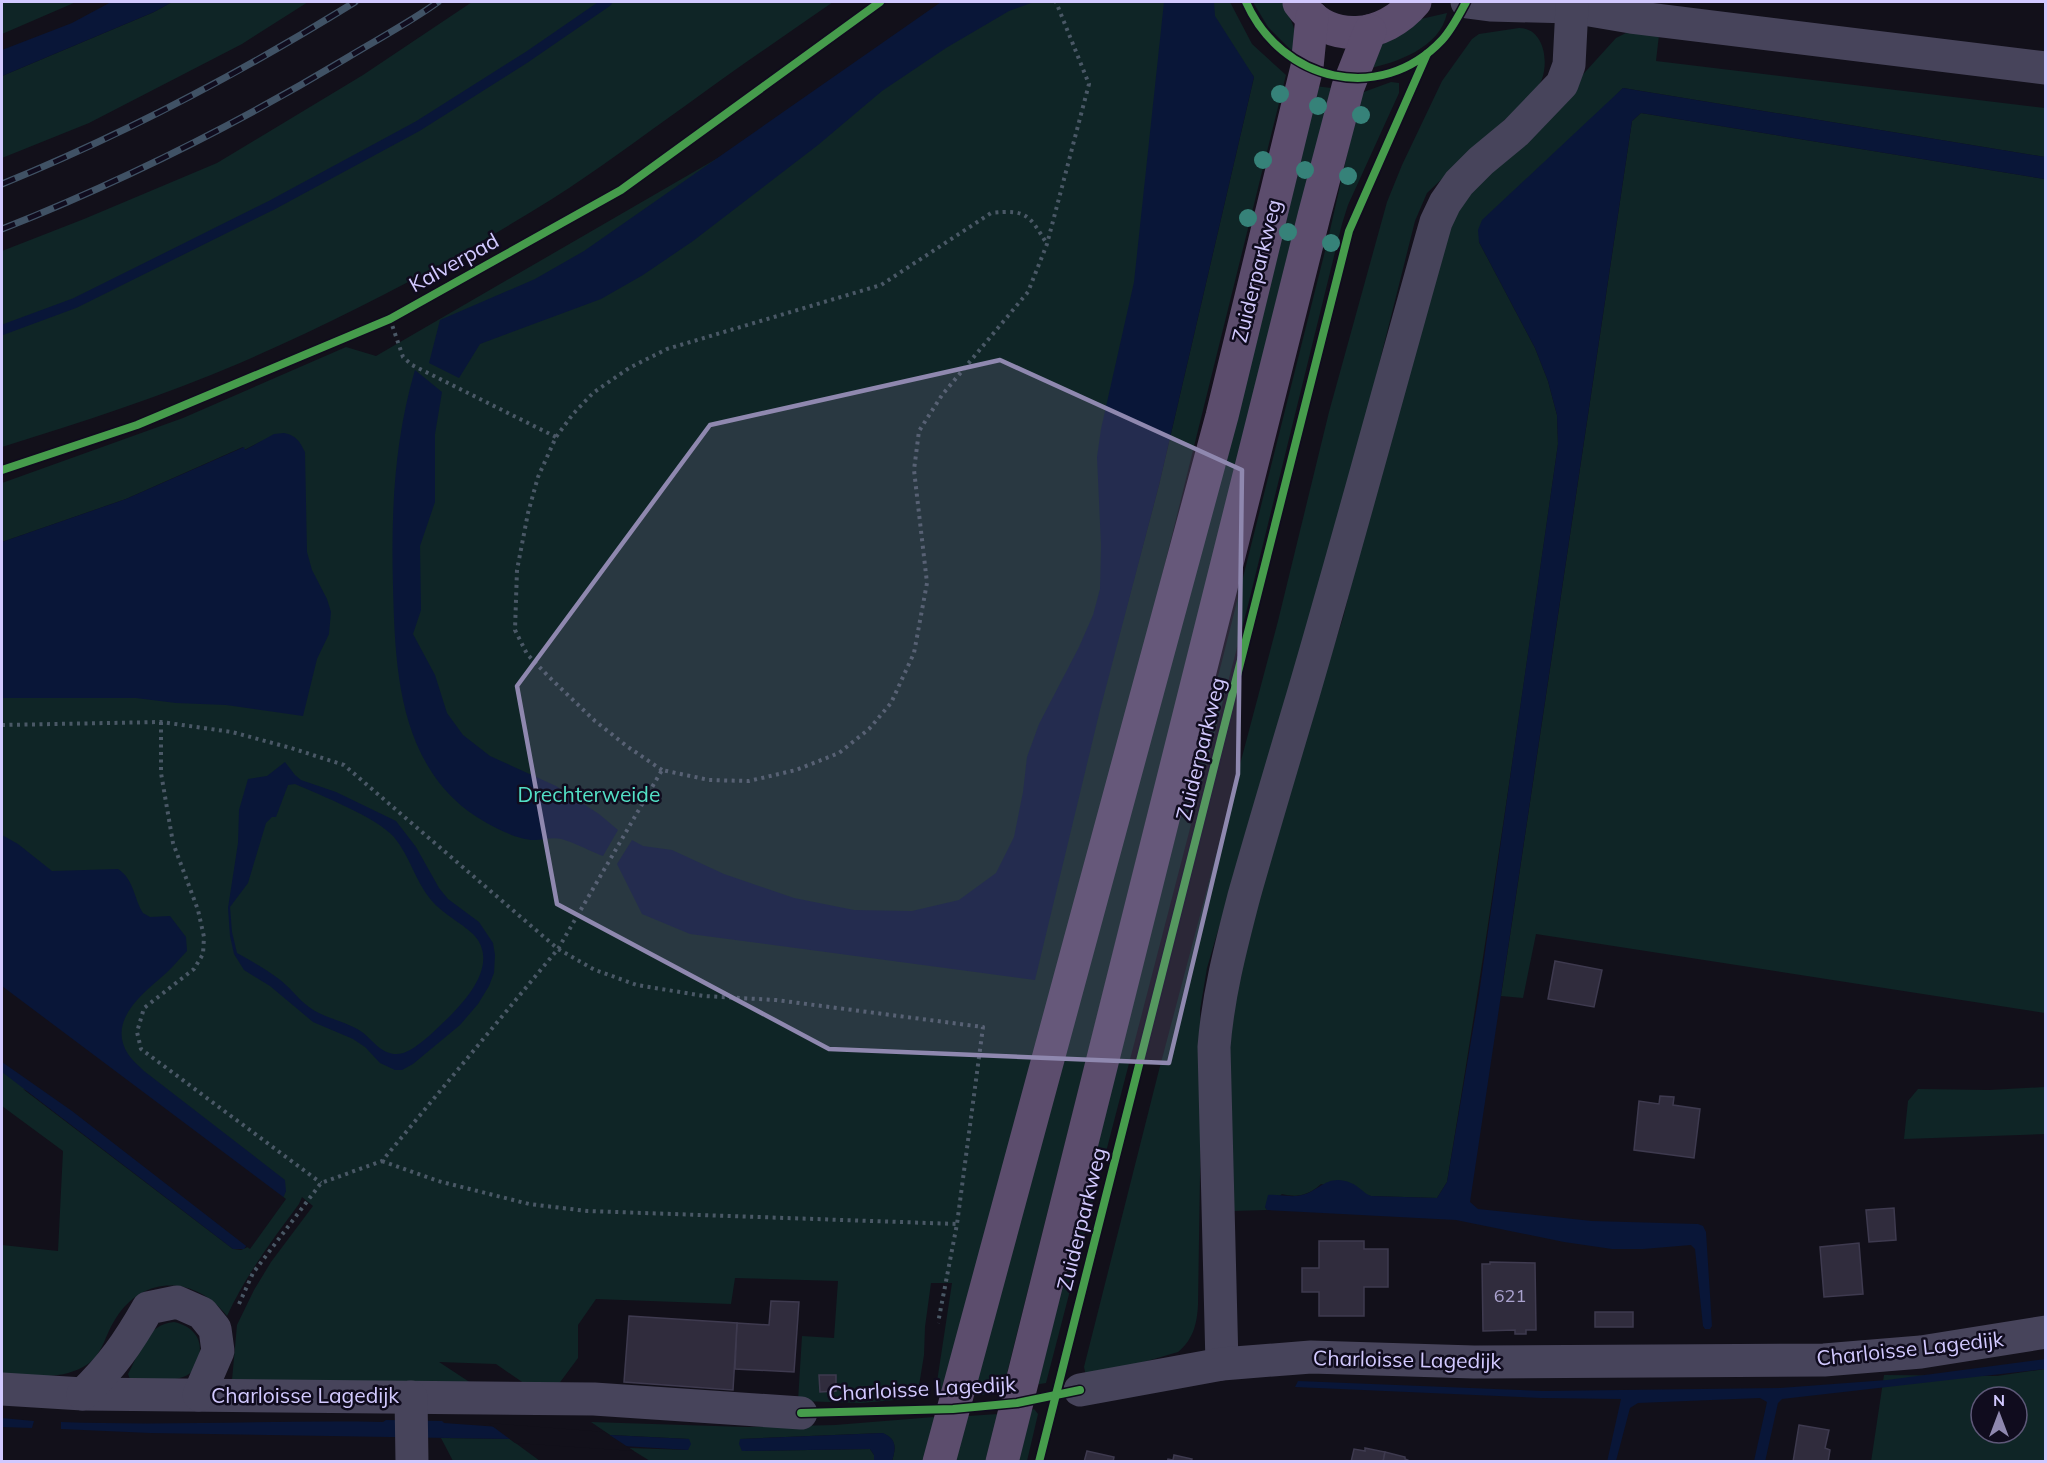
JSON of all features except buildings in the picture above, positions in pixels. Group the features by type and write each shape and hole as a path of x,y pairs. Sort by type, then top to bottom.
{"main road":[{"path":"1305,9 1329,27 1349,32 1370,31 1390,24 1415,2"},
{"name":"Zuiderparkweg","path":"939,1461 1221,416 1307,67 1305,9"},
{"name":"Zuiderparkweg","path":"1002,1461 1314,216 1348,87 1370,31"}],"street":[{"path":"1467,2 1490,5 1564,4 1631,17 2046,68"},
{"path":"1221,1364 1214,1047 1216,1014 1231,945 1350,536 1390,383 1436,222 1445,203 1459,183 1516,132 1562,84 1569,65 1564,4"},
{"path":"83,1394 109,1369 148,1308 177,1302 202,1313 215,1329 218,1351"},
{"name":"Charloisse Lagedijk","path":"1080,1390 1221,1364 1311,1357 1474,1362 1824,1359 1921,1352 2046,1332"},
{"name":"Charloisse Lagedijk","path":"199,1395 218,1351"},
{"name":"Charloisse Lagedijk","path":"2,1389 83,1394 199,1395 412,1429 594,1399 801,1413"}],"path":[{"path":"1047,244 1031,218 1012,211 991,213 881,285 667,350 630,368 593,393 556,437 538,477 528,513 517,570 515,630 527,654 603,728 662,771 709,780 749,781 796,771 839,753 869,729 891,703 914,653 927,583 914,470 919,431 942,395 1028,292 1047,244 1089,84 1056,2"},
{"path":"390,320 403,357 412,365 556,437"},
{"path":"161,722 161,773 173,843 198,910 204,937 203,954 194,969 144,1008 137,1032 141,1049 321,1183"},
{"path":"2,725 161,722 232,732 291,748 344,765 558,949 595,970 637,985 704,996 776,1000 983,1028 957,1224 937,1329"},
{"path":"218,1351 253,1273 321,1183 382,1161 558,949 662,771"},
{"path":"382,1161 438,1181 529,1204 575,1209 957,1224"}],"highlighted area":[{"path":"1000,360 1242,470 1238,774 1169,1063 829,1049 557,904 517,686 710,425"}],"green space":[{"path":"2,2 76,2 2,34"},
{"path":"172,2 308,2 242,44 89,123 2,158 2,76 154,12"},
{"path":"472,2 833,2 569,188 515,222 399,287 240,363 182,387 2,447 2,251 217,163 363,75"},
{"name":"Drechterweide","path":"987,2 1210,2 1214,6 1214,2 1230,2 1252,44 1286,75 1129,709 944,1395 935,1395 952,1283 931,1283 917,1398 861,1403 798,1401 802,1336 834,1338 838,1281 735,1278 731,1304 596,1299 578,1325 578,1358 558,1385 525,1384 496,1364 439,1362 471,1383 232,1380 237,1325 271,1262 313,1206 302,1197 251,1272 227,1316 201,1293 186,1287 155,1287 128,1304 116,1318 95,1358 83,1367 53,1376 2,1373 2,1245 58,1251 63,1151 2,1106 2,659 262,441 244,450 243,447 126,499 2,542 2,483 183,418 346,347 376,356","holes":["1246,66 1254,77 1159,485 1110,669","23,1089 286,1191 248,1247 241,1250 233,1249"]},
{"path":"1253,2 1282,2 1295,31 1293,52 1268,27"},
{"path":"1447,13 1436,36 1426,45 1403,58 1366,69 1377,47 1421,19"},
{"path":"1519,28 1534,33 1542,46 1545,63 1541,82 1528,98 1427,193 1415,221 1346,496 1207,968 1200,1010 1201,1112 1197,1319 1187,1342 1178,1352 1096,1376 1086,1376 1084,1367 1158,1074 1278,621 1329,412 1387,202 1442,81 1472,39 1479,34"},
{"path":"1626,33 1659,35 1656,61 2045,108 2045,157 1623,88 1479,242 1535,348 1548,381 1557,415 1558,444 1491,906 1447,1182 1437,1198 1371,1196 1321,1184 1303,1195 1282,1194 1265,1207 1267,1210 1232,1211 1224,1026 1261,869 1343,618 1437,237 1445,214 1547,114 1616,38"},
{"path":"1391,82 1399,83 1399,93 1348,205 1342,224 1247,609 1046,1383 1034,1385 1164,876 1221,665 1328,239 1361,93"},
{"path":"1315,86 1331,88 1002,1393 967,1396"},
{"path":"1641,113 2045,179 2045,1013 1536,934 1523,998 1501,996 1632,121"},
{"path":"2045,1087 2045,1134 1904,1139 1908,1101 1918,1089 1989,1090"},
{"path":"174,1322 187,1327 198,1340 200,1353 193,1370 178,1379 130,1379 128,1374 150,1334 164,1324"},
{"path":"2045,1369 2045,1461 1871,1462 1884,1375 1997,1376"},
{"path":"1034,1409 1038,1414 1027,1461 1016,1462 1029,1411"},
{"path":"998,1414 986,1461 955,1462 968,1416"},
{"path":"934,1417 938,1421 927,1462 892,1461 893,1441 882,1433 741,1439 742,1451 870,1449 874,1455 874,1461 650,1461 629,1448 688,1450 689,1439 610,1435 591,1422 746,1427 835,1425"},
{"path":"441,1438 510,1439 540,1461 453,1461"}],"water":[{"path":"111,2 172,2 154,12 2,76 2,50 72,23"},
{"path":"941,2 1034,2 1009,11 946,48 882,91 818,145 693,241 643,275 601,299 480,344 459,378 429,363 440,320 535,279 584,251"},
{"path":"1164,2 1214,2 1215,16 1254,77 1159,485 1100,710 1035,980 690,934 642,914 617,864 632,840 643,846 672,850 724,874 794,898 854,910 912,911 959,900 996,873 1014,837 1027,757 1039,724 1079,647 1093,615 1100,589 1101,545 1097,457 1101,429 1134,282"},
{"path":"1623,88 2045,157 2045,179 1641,113 1632,121 1470,1202 1478,1209 1592,1221 1703,1226 1706,1232 1712,1326 1710,1329 1705,1329 1703,1326 1695,1249 1691,1245 1612,1249 1564,1242 1456,1220 1267,1210 1265,1207 1268,1195 1302,1195 1336,1180 1351,1183 1371,1196 1437,1198 1447,1182 1479,994 1558,444 1557,415 1548,381 1535,348 1479,242 1478,230 1482,220"},
{"path":"415,370 442,392 435,434 435,502 420,546 421,610 413,634 435,675 447,713 463,735 490,756 556,786 599,814 618,830 603,856 561,839 534,840 518,837 474,815 445,789 427,765 414,737 399,678 394,616 393,559 398,450"},
{"path":"274,434 292,435 305,452 307,552 312,570 331,612 329,634 317,659 303,716 226,705 176,703 136,698 2,698 2,542 126,499 244,447 245,450"},
{"path":"285,762 301,780 336,792 396,821 416,847 439,888 448,899 479,922 493,943 494,973 478,1004 460,1025 413,1064 402,1070 395,1070 380,1063 365,1047 353,1039 313,1022 270,986 244,970 234,954 228,908 238,843 239,810 248,779 267,776","holes":["295,784 333,800 386,829 400,844 431,900 473,934 480,944 483,955 482,967 479,978 466,999 417,1046 402,1053 395,1054 385,1051 356,1028 315,1011 279,979 237,953 230,907 248,883 266,823 272,817 276,817 288,785"]},
{"path":"2,835 18,844 52,871 118,869 131,884 143,913 150,917 170,916 186,937 187,951 130,1009 124,1020 123,1042 128,1054 144,1071 285,1180 284,1196 244,1249 233,1249 2,1072"},
{"path":"2046,1359 2045,1369 1782,1399 1778,1403 1765,1462 1754,1461 1767,1402 1760,1398 1638,1403 1630,1408 1616,1461 1607,1462 1621,1399 1541,1398 1295,1387 1298,1381 1543,1391 1780,1388 1887,1380"},
{"path":"2,1418 34,1421 32,1428 2,1427"},
{"path":"386,1420 442,1421 444,1423 689,1439 691,1444 688,1450 510,1439 150,1433 61,1429 61,1422 383,1422"},
{"path":"883,1433 891,1438 894,1444 892,1461 874,1461 874,1455 870,1449 742,1451 739,1444 740,1439"}],"pier":[{"path":"2,986 286,1199 250,1249 72,1111 2,1062"},
{"path":"488,1423 605,1432 634,1451 515,1443"}],"waterway":[{"path":"2,330 75,303 272,205 418,126 527,57 607,2"}],"railway":[{"path":"2,184 48,165 182,101 355,2"},
{"path":"2,229 134,172 220,129 304,83 438,2"}],"cycle path":[{"name":"Kalverpad","path":"2,470 137,425 390,319 621,190 880,2"},
{"path":"1246,2 1262,29 1283,51 1307,66 1334,75 1362,78 1390,73 1417,61 1446,36 1466,2"},
{"path":"1039,1462 1349,231 1427,54"},
{"path":"801,1413 953,1409 1017,1403 1080,1390"}]}
